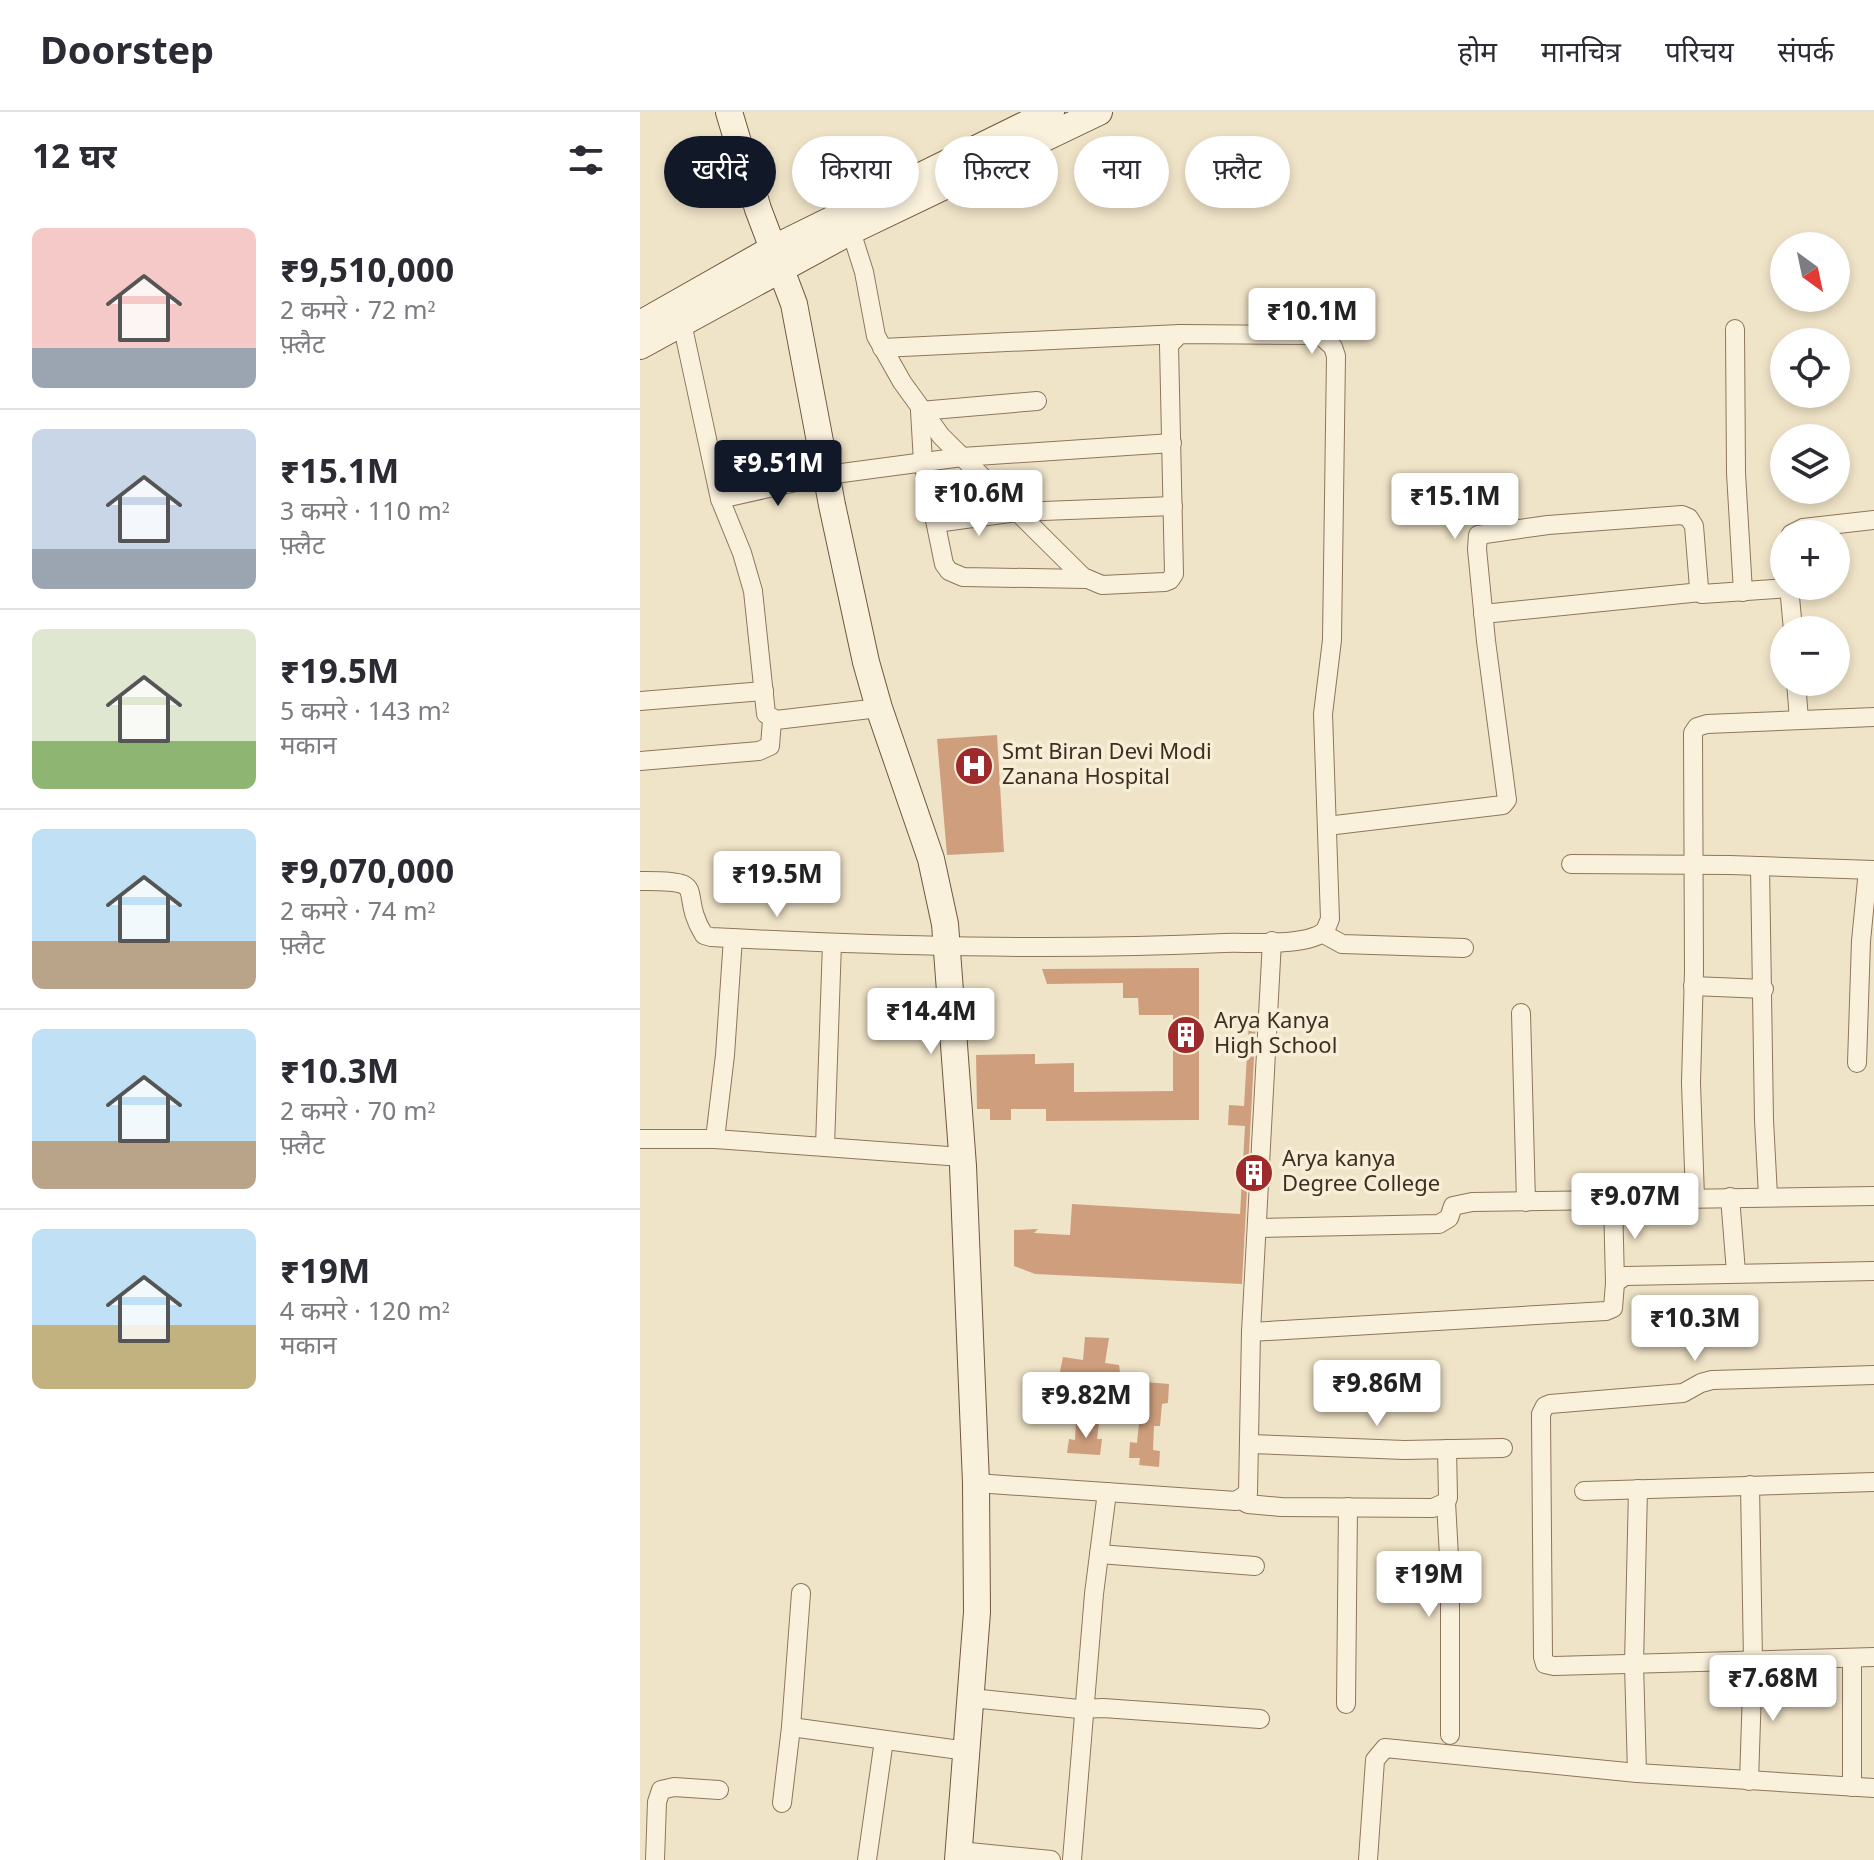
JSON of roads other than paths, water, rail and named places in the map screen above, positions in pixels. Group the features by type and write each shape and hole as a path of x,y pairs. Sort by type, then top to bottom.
{"main road":[{"path":"729,112 758,209 794,304 866,662 931,859 948,948 962,1157 976,1483 977,1612 958,1856"},
{"path":"640,324 778,258 1044,120 1099,112"},
{"path":"640,346 682,323 778,258 851,231 1044,120"}],"street":[{"path":"851,231 864,272 876,336 920,411 962,457 1087,579 1102,585 1170,580 1175,566 1169,345 1180,334"},
{"path":"640,761 759,751 770,746 772,720 766,714 753,591 742,553 720,499 682,323"},
{"path":"1735,329 1736,473 1743,592"},
{"path":"640,881 677,881 685,884 691,893 704,935 733,938 948,948 1308,940 1322,933 1330,919 1323,714 1332,640 1336,356 1333,347 1320,335 1180,334 882,348"},
{"path":"920,411 1037,401"},
{"path":"920,411 923,462 944,564 955,574 1016,580 1087,579"},
{"path":"720,499 827,475 962,457 1172,443"},
{"path":"936,523 1017,512 1173,506"},
{"path":"1327,826 1505,804 1507,793 1483,614 1478,535 1548,525 1682,515 1689,518 1694,526 1701,592"},
{"path":"1850,523 1874,520"},
{"path":"1483,614 1701,592 1770,589"},
{"path":"640,701 764,691"},
{"path":"1797,696 1799,719"},
{"path":"772,720 879,708"},
{"path":"1695,1198 1691,1083 1693,733 1697,727 1874,717"},
{"path":"1571,864 1871,870 1861,941 1857,1063"},
{"path":"1760,866 1768,1196"},
{"path":"1322,933 1342,944 1464,948"},
{"path":"715,1139 725,1055 733,938"},
{"path":"1241,1500 1248,1493 1249,1486 1251,1332 1272,941"},
{"path":"825,1146 832,943"},
{"path":"1693,986 1764,989"},
{"path":"1521,1013 1526,1202"},
{"path":"640,1139 715,1139 962,1157"},
{"path":"1258,1228 1439,1224 1449,1218 1453,1206 1457,1204 1874,1196"},
{"path":"1730,1197 1736,1272"},
{"path":"1251,1332 1606,1311 1613,1308 1615,1283 1613,1200"},
{"path":"1615,1283 1625,1276 1636,1275 1874,1271"},
{"path":"1874,1375 1712,1380 1683,1393 1545,1406 1541,1414 1543,1661 1554,1666 1874,1657"},
{"path":"1250,1444 1503,1448"},
{"path":"1447,1449 1450,1735"},
{"path":"1584,1491 1874,1482"},
{"path":"976,1483 1241,1500 1259,1505 1433,1508 1446,1502"},
{"path":"1749,1781 1753,1661 1750,1485"},
{"path":"1637,1773 1634,1664 1638,1489"},
{"path":"1072,1860 1083,1709 1107,1492"},
{"path":"1346,1704 1348,1507"},
{"path":"1099,1554 1255,1566"},
{"path":"782,1803 801,1593"},
{"path":"1852,1658 1852,1787"},
{"path":"971,1698 1083,1709 1260,1719"},
{"path":"791,1727 967,1751"},
{"path":"867,1860 884,1740"},
{"path":"1368,1860 1375,1760 1385,1748 1637,1773 1874,1788"},
{"path":"655,1860 657,1802 661,1790 674,1787 719,1790"},
{"path":"958,1856 1051,1860"}],"place":[{"name":"Smt Biran Devi Modi Zanana Hospital","path":"974,766"},
{"name":"Arya Kanya High School","path":"1186,1035"},
{"name":"Arya kanya Degree College","path":"1254,1173"}]}
